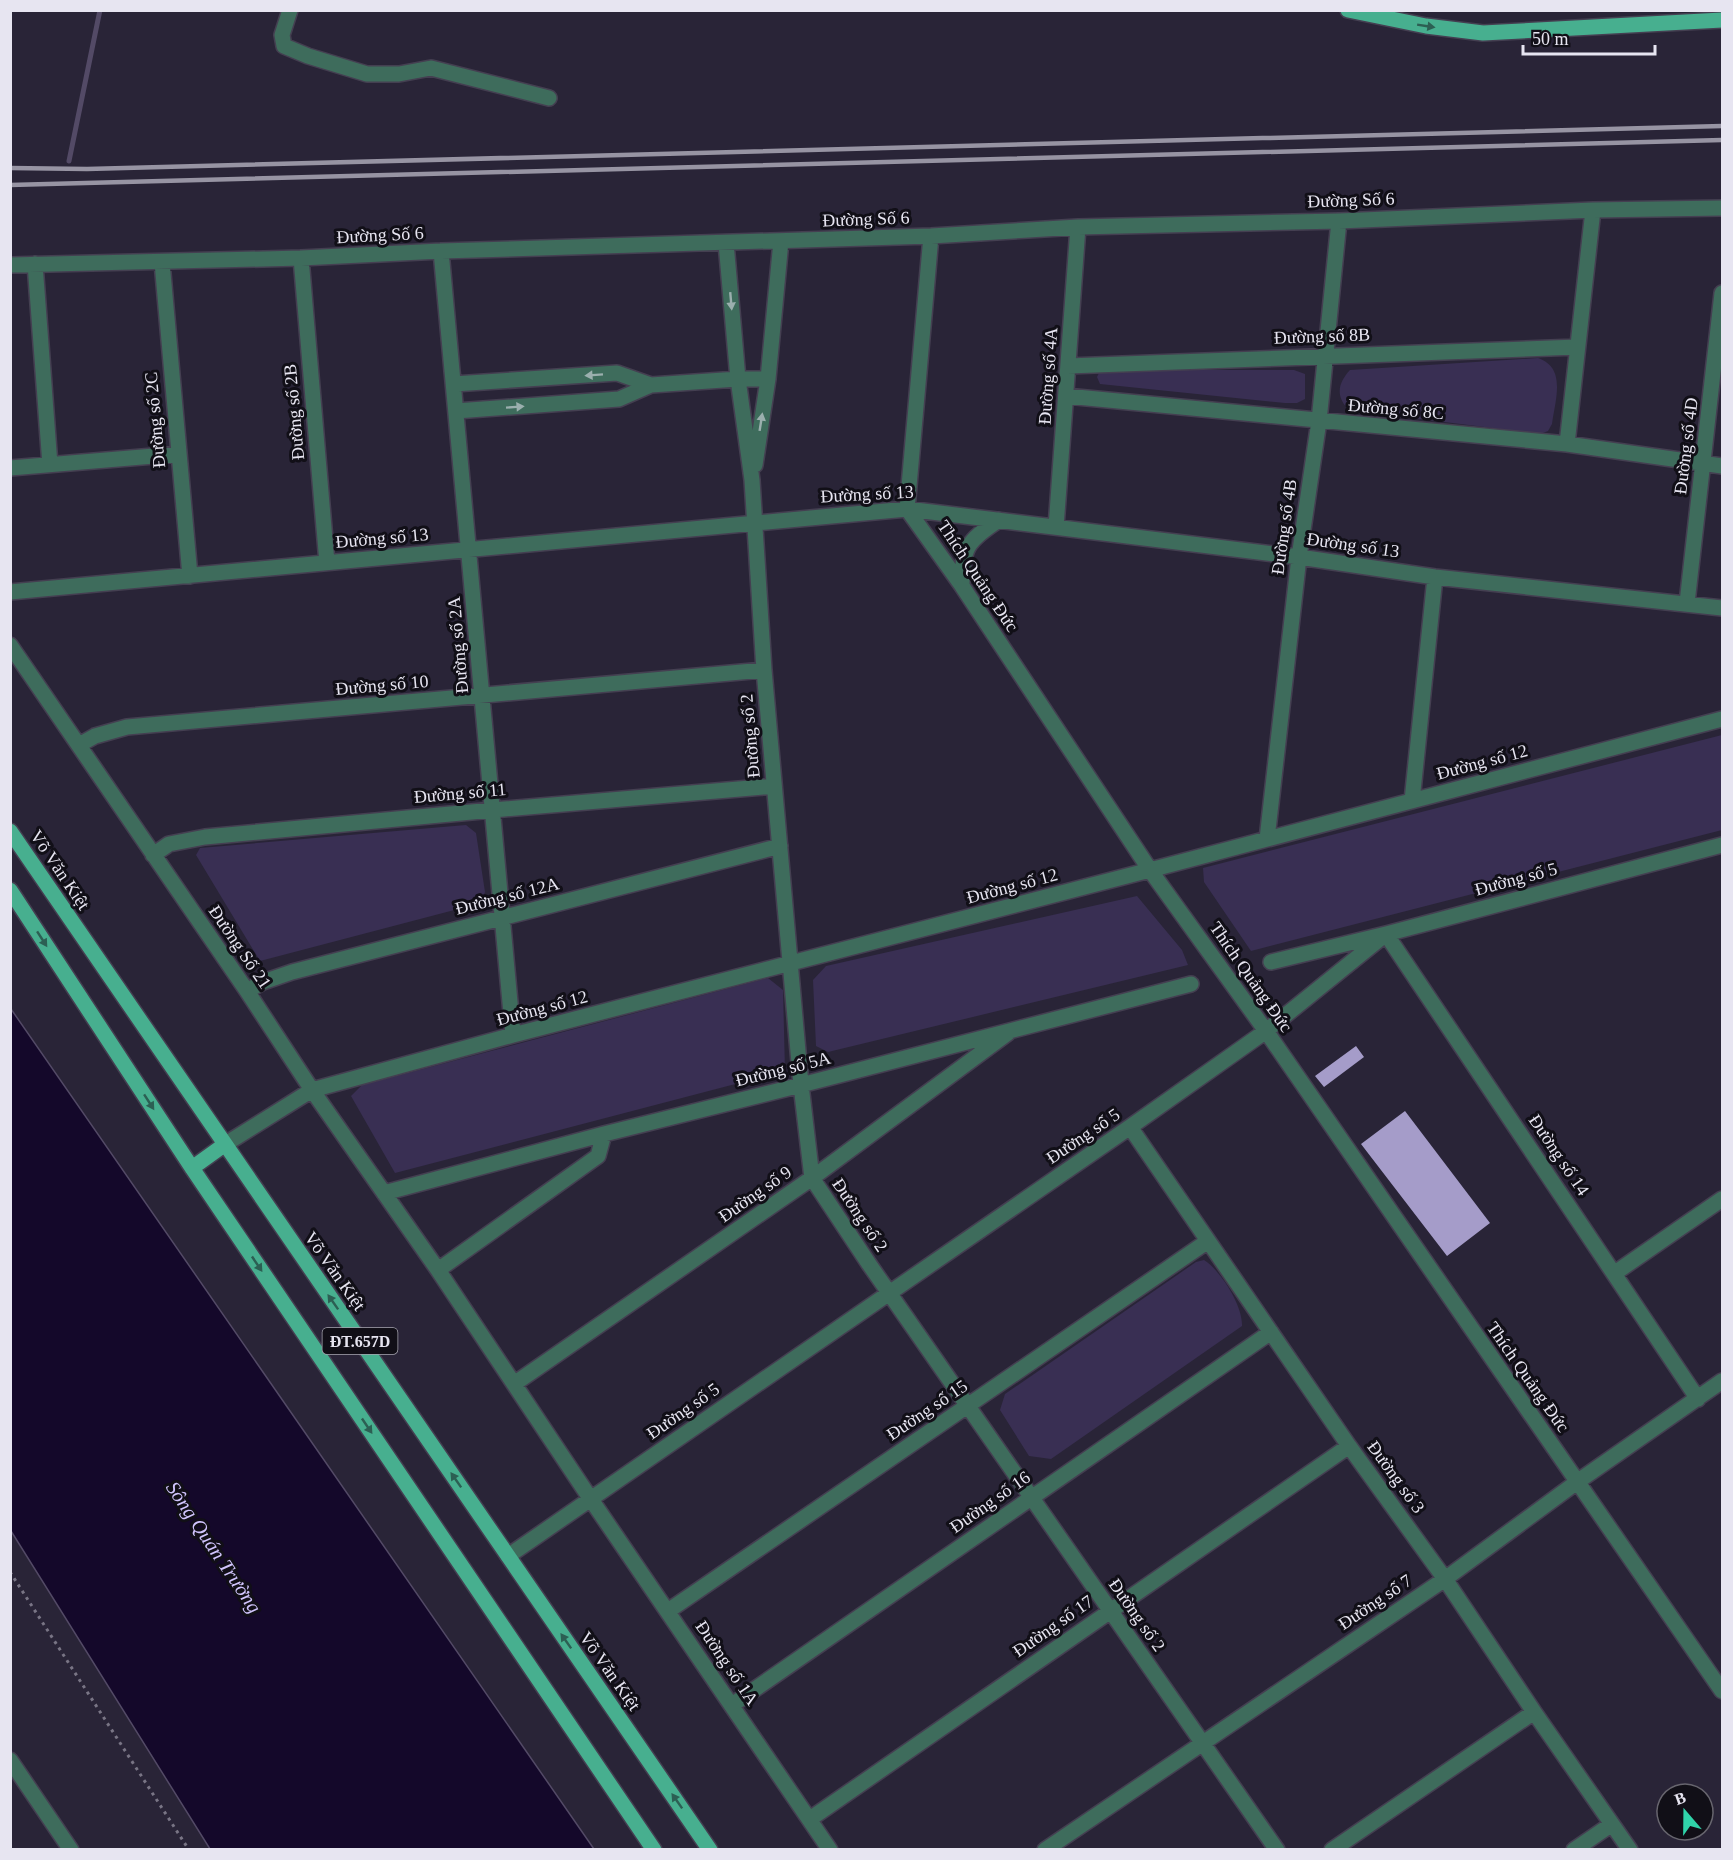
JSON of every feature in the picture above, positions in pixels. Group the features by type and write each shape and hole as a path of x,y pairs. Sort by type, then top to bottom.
{"main road":[{"path":"1348,10 1426,26 1483,33 1722,20"},
{"name":"Võ Văn Kiệt","path":"10,831 710,1850"},
{"name":"ĐT.657D","path":"10,890 192,1168 654,1850"},
{"path":"192,1168 224,1145"}],"street":[{"path":"290,10 282,35 284,46 308,56 367,74 399,74 431,68 549,98"},
{"name":"Đường Số 6","path":"10,265 301,258 441,251 931,236 1078,227 1339,221 1593,210 1722,208"},
{"path":"1566,444 1593,210"},
{"name":"Đường số 4B","path":"1267,839 1299,557 1319,421 1339,221"},
{"name":"Đường số 4A","path":"1056,527 1078,227"},
{"path":"908,509 931,236"},
{"name":"Đường số 2","path":"752,480 768,380 781,241"},
{"name":"Đường số 2","path":"726,243 738,379 752,480 764,670 801,1085 812,1178 1277,1850"},
{"name":"Đường số 2A","path":"441,251 513,1035"},
{"name":"Đường số 2B","path":"301,258 327,563"},
{"name":"Đường số 2C","path":"162,262 190,576"},
{"path":"35,264 50,465"},
{"name":"Đường số 4D","path":"1687,603 1721,328 1722,293"},
{"name":"Đường số 8B","path":"1068,366 1577,347"},
{"path":"454,384 616,373 651,385"},
{"path":"456,411 619,399 651,385 738,379 768,380"},
{"name":"Đường số 8C","path":"1065,396 1566,444 1722,466"},
{"path":"10,468 178,454"},
{"name":"Đường số 13","path":"10,592 908,509 1299,557 1435,577 1722,608"},
{"name":"Thích Quảng Đức","path":"908,509 962,586 1150,870 1266,1031 1722,1691"},
{"path":"962,586 962,560 969,545 980,533 999,520"},
{"path":"1412,801 1435,577"},
{"name":"Đường Số 21","path":"10,645 247,991 312,1090 438,1270"},
{"name":"Đường số 10","path":"79,745 95,736 127,728 764,670"},
{"name":"Đường số 12","path":"224,1145 312,1090 513,1035 1722,719"},
{"name":"Đường số 11","path":"153,855 169,844 205,837 774,786"},
{"name":"Đường số 5","path":"508,1556 1266,1031 1386,934 1722,845"},
{"name":"Đường số 12A","path":"247,991 263,982 292,972 780,846"},
{"path":"1271,962 1386,934"},
{"name":"Đường số 14","path":"1386,934 1698,1398"},
{"name":"Đường số 5A","path":"384,1193 604,1134 1191,984"},
{"name":"Đường số 9","path":"514,1384 812,1178 1014,1029"},
{"name":"Đường số 3","path":"1130,1127 1349,1446 1446,1579 1534,1712 1630,1850"},
{"path":"591,1498 438,1270 598,1156 604,1134"},
{"path":"1615,1273 1722,1198"},
{"name":"Đường số 15","path":"668,1611 1208,1240"},
{"name":"Đường số 16","path":"732,1705 1270,1332"},
{"name":"Đường số 7","path":"1045,1850 1201,1742 1446,1579 1577,1482 1722,1381"},
{"name":"Đường số 17","path":"810,1819 1349,1446"},
{"name":"Đường số 1A","path":"591,1498 830,1850"},
{"path":"1332,1850 1534,1712"},
{"path":"10,1760 70,1850"},
{"path":"1574,1850 1612,1824"}],"path":[{"path":"10,1572 189,1850"}],"shaded area":[{"path":"1538,358 1553,369 1557,386 1552,424 1548,431 1540,434 1349,410 1340,395 1343,380 1350,370"},
{"path":"1109,370 1294,370 1305,374 1305,399 1297,403 1285,403 1100,384 1097,377 1099,373"},
{"path":"1722,735 1722,830 1251,951 1204,882 1203,868"},
{"path":"466,825 476,833 485,892 481,903 260,961 196,855 200,848"},
{"path":"1137,896 1182,950 1188,965 828,1052 816,1046 813,980 826,966"},
{"path":"768,978 783,990 785,1071 395,1173 351,1096 362,1085"},
{"path":"1204,1260 1224,1280 1230,1290 1239,1309 1242,1326 1051,1459 1029,1456 1000,1410 1005,1394 1196,1262"}],"water":[{"name":"Sông Quán Trường","path":"11,1009 594,1849 210,1849 11,1531"}],"building":[{"path":"1356,1046 1364,1057 1324,1087 1315,1076"},
{"path":"1405,1111 1490,1223 1447,1256 1361,1144"}],"waterway":[{"path":"69,161 100,10"}],"railway":[{"path":"10,168 87,169 1722,126"},
{"path":"10,185 1722,140"}]}
